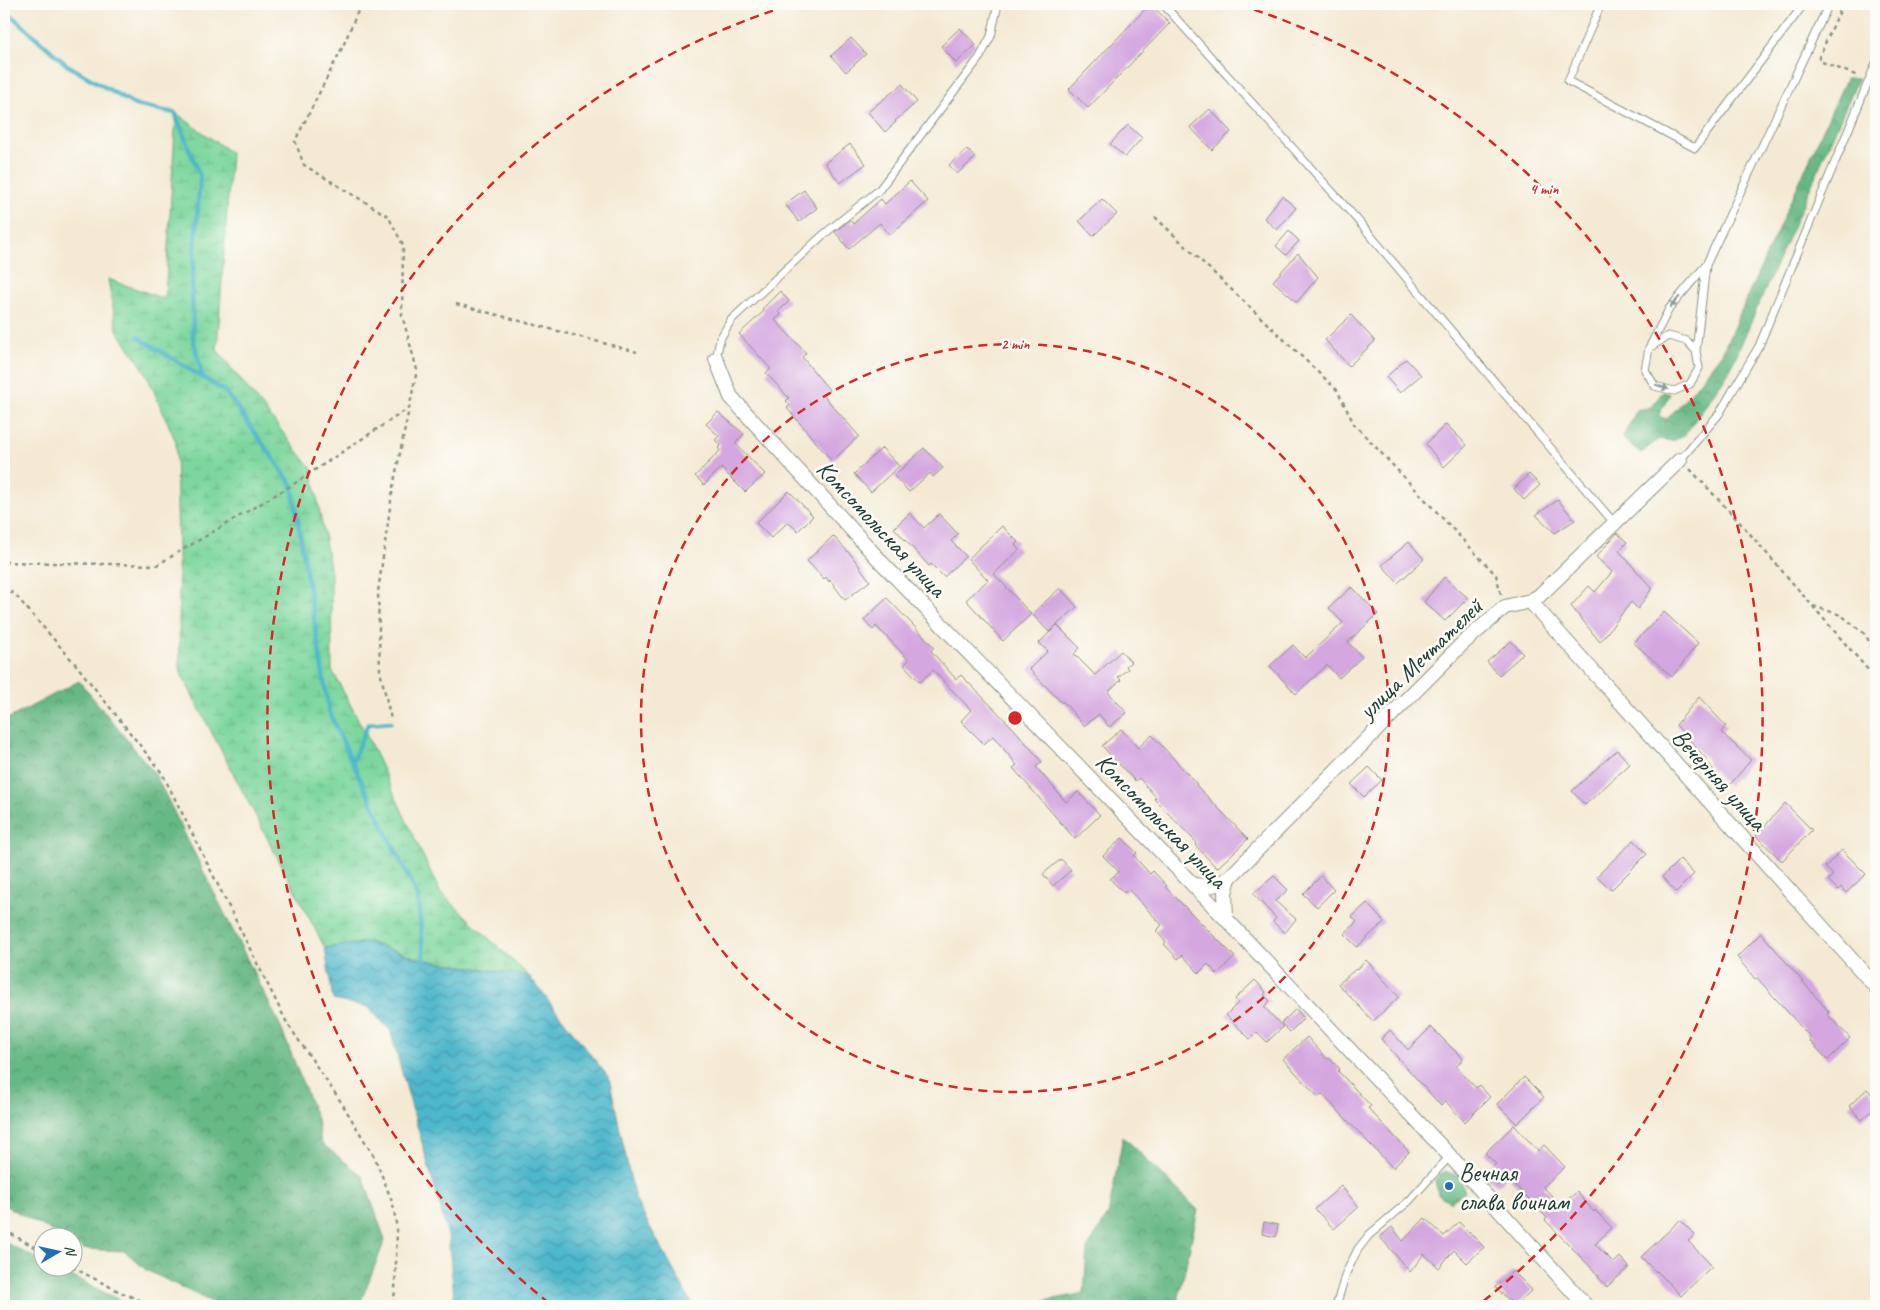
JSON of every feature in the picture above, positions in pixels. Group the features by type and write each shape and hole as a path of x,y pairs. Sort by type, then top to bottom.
{"street":[{"name":"Комсомольская улица","path":"716,359 731,397 883,564 1226,918 1450,1156 1586,1306"},
{"name":"улица Мечтателей","path":"1193,885 1209,887 1229,878 1462,644 1505,607 1530,601 1539,596 1680,460"},
{"name":"Вечерняя улица","path":"1530,601 1876,987"},
{"path":"1226,918 1225,893 1229,878"}],"lane":[{"path":"716,359 720,339 731,320 823,235 879,190 980,56 991,36 998,4"},
{"path":"1163,4 1354,216 1615,524"},
{"path":"1601,4 1568,80 1695,148 1804,4"},
{"path":"1706,265 1696,350 1699,368 1690,384 1674,391 1655,386 1645,370 1649,348 1670,309 1706,265 1829,4"},
{"path":"1680,460 1719,414 1759,346 1873,82 1876,63"},
{"path":"1649,348 1668,336 1687,341 1696,350"},
{"path":"1336,1306 1346,1273 1369,1235 1409,1201 1450,1156"}],"path":[{"path":"361,4 343,46 295,141 304,165 388,216 403,245 402,316 417,370 393,487 378,592 380,671 391,720"},
{"path":"1844,4 1819,57 1822,62 1873,82"},
{"path":"1155,217 1337,390 1354,424 1496,575 1505,607"},
{"path":"456,304 637,352"},
{"path":"4,562 158,564 292,485 409,408"},
{"path":"1680,460 1743,526 1876,679"},
{"path":"4,586 17,597 77,666 162,773 287,1022 342,1102 375,1158 393,1204 397,1230 393,1306"},
{"path":"1811,605 1841,614 1865,634 1876,654"},
{"path":"4,1230 32,1245"},
{"path":"82,1272 120,1292 154,1306"}],"green space":[{"path":"1846,79 1858,79 1729,372 1684,436 1672,441 1659,439 1641,453 1622,438 1637,410 1651,407 1663,392 1670,394 1658,416 1667,419 1690,394 1722,353"},
{"path":"176,113 231,153 217,350 312,469 331,573 332,670 366,734 440,892 529,976 424,960 367,942 325,948 180,672 176,442 145,371 117,330 108,279 165,299"},
{"path":"79,681 155,774 279,1023 317,1119 321,1143 363,1176 385,1240 359,1306 220,1306 146,1270 125,1251 83,1249 82,1228 46,1228 4,1205 4,721"},
{"path":"1123,1136 1198,1210 1177,1306 1020,1306 1084,1293 1087,1249 1108,1215"},
{"path":"1445,1171 1460,1177 1465,1192 1450,1202 1438,1194 1435,1180"},
{"path":"4,1242 32,1256 32,1278 75,1278 132,1306 4,1306"}],"water":[{"path":"367,942 424,960 529,976 609,1078 635,1199 689,1299 697,1306 455,1306 448,1235 390,1030 368,1007 333,1000 325,948"}],"building":[{"path":"1150,4 1170,23 1088,108 1069,89"},
{"path":"960,28 976,45 956,63 941,46"},
{"path":"851,38 866,54 846,72 831,56"},
{"path":"902,84 917,102 885,132 868,112"},
{"path":"1210,109 1231,132 1212,150 1190,127"},
{"path":"1128,125 1142,138 1125,157 1110,144"},
{"path":"850,144 866,164 840,183 825,163"},
{"path":"967,149 975,158 957,174 949,165"},
{"path":"910,181 928,201 890,235 880,223 849,249 835,232 850,220 853,224 881,199 885,204"},
{"path":"804,190 817,208 799,222 785,204"},
{"path":"1282,196 1296,208 1277,230 1264,218"},
{"path":"1102,199 1117,214 1093,236 1079,221"},
{"path":"1289,231 1299,241 1286,255 1276,246"},
{"path":"1298,253 1318,277 1297,302 1273,281"},
{"path":"780,291 789,301 778,312 781,315 775,320 806,353 802,357 830,391 824,396 859,436 832,461 787,408 790,405 786,401 789,398 766,373 771,369 739,334 764,311 762,309"},
{"path":"1351,315 1375,341 1349,366 1325,340"},
{"path":"1406,359 1421,375 1400,393 1386,377"},
{"path":"718,412 744,434 735,443 765,474 745,492 721,468 704,485 695,476 720,451 718,448 721,445 715,440 719,436 706,424"},
{"path":"1446,424 1467,445 1444,467 1426,444"},
{"path":"882,448 899,466 871,492 854,474"},
{"path":"924,448 943,468 933,477 930,473 909,492 894,476"},
{"path":"1529,474 1540,485 1524,500 1514,489"},
{"path":"789,491 813,516 798,531 788,522 771,538 756,523"},
{"path":"1558,500 1575,520 1555,533 1536,515"},
{"path":"910,513 924,528 939,514 958,534 951,541 966,556 944,577 931,564 929,566 894,528"},
{"path":"1002,526 1018,542 1015,545 1019,550 994,574 1031,614 1003,641 966,600 988,580 968,559"},
{"path":"1617,533 1627,542 1619,551 1652,588 1638,609 1631,602 1600,642 1571,606 1589,586 1595,592 1612,572 1596,557"},
{"path":"833,536 852,556 870,581 845,600 830,580 829,582 826,577 824,579 807,561"},
{"path":"1409,542 1424,559 1398,583 1382,565"},
{"path":"1444,577 1468,598 1445,621 1424,602"},
{"path":"1352,587 1378,614 1348,642 1362,657 1339,678 1327,665 1296,694 1270,666 1293,645 1305,658 1343,623 1329,608"},
{"path":"1060,588 1077,607 1049,632 1032,614"},
{"path":"887,598 934,647 931,651 956,679 961,675 1014,729 1042,762 1036,767 1066,802 1078,792 1100,815 1075,839 1013,768 1017,765 993,736 984,744 961,721 971,710 933,670 920,682 904,665 909,660 876,626 873,630 864,620"},
{"path":"1664,612 1698,643 1672,677 1634,643"},
{"path":"1057,625 1080,648 1074,654 1095,675 1121,651 1131,662 1126,666 1128,669 1118,677 1121,680 1108,692 1127,713 1109,727 1099,714 1084,726 1063,701 1062,703 1029,669 1048,651 1039,643"},
{"path":"1511,641 1523,654 1499,675 1487,662"},
{"path":"1699,697 1726,726 1721,732 1751,760 1728,787 1676,725"},
{"path":"1121,729 1138,748 1152,735 1196,785 1248,839 1217,868 1195,845 1197,843 1154,799 1156,797 1139,778 1135,781 1102,746"},
{"path":"1617,750 1630,764 1585,805 1572,791"},
{"path":"1369,767 1382,780 1364,797 1351,784"},
{"path":"1785,803 1812,830 1782,861 1756,836"},
{"path":"1122,838 1137,853 1134,856 1150,874 1153,871 1167,886 1165,887 1235,957 1217,974 1208,964 1199,973 1182,955 1178,959 1164,944 1166,942 1156,931 1162,925 1128,889 1124,893 1110,879 1119,872 1103,856"},
{"path":"1634,840 1647,854 1611,890 1597,876"},
{"path":"1842,850 1866,874 1846,893 1841,887 1838,890 1828,880 1833,875 1825,867"},
{"path":"1061,859 1071,870 1053,886 1043,874"},
{"path":"1680,859 1694,874 1676,892 1662,877"},
{"path":"1274,876 1288,890 1275,901 1296,919 1285,933 1273,922 1276,918 1253,894"},
{"path":"1321,876 1334,890 1317,907 1303,894"},
{"path":"1367,903 1384,922 1357,947 1344,934 1357,922 1352,917"},
{"path":"1761,933 1829,1012 1827,1014 1850,1038 1828,1060 1809,1040 1811,1038 1757,978 1755,979 1737,957"},
{"path":"1366,960 1399,997 1373,1021 1338,984 1357,970"},
{"path":"1255,980 1266,992 1264,995 1270,1001 1264,1007 1283,1027 1267,1042 1257,1032 1250,1039 1226,1015 1238,1003 1235,999"},
{"path":"1296,1009 1304,1018 1290,1032 1281,1023"},
{"path":"1431,1027 1463,1059 1456,1067 1476,1088 1479,1085 1490,1097 1465,1122 1446,1102 1441,1106 1381,1039 1390,1030 1408,1050"},
{"path":"1307,1037 1327,1059 1329,1058 1340,1069 1338,1071 1371,1106 1368,1108 1409,1152 1393,1168 1322,1094 1318,1097 1283,1059"},
{"path":"1524,1077 1544,1097 1517,1124 1497,1104"},
{"path":"1867,1089 1876,1099 1876,1107 1862,1120 1849,1106"},
{"path":"1514,1125 1538,1151 1544,1145 1565,1167 1543,1187 1561,1205 1577,1192 1594,1212 1595,1210 1612,1228 1595,1244 1614,1263 1620,1257 1629,1267 1607,1287 1599,1276 1545,1220 1547,1218 1507,1176 1497,1186 1485,1174 1496,1164 1485,1153"},
{"path":"1341,1186 1359,1207 1334,1229 1315,1209"},
{"path":"1425,1218 1444,1236 1459,1222 1484,1247 1467,1263 1454,1250 1439,1268 1424,1254 1410,1272 1380,1237 1392,1227 1403,1241"},
{"path":"1680,1220 1695,1235 1688,1241 1712,1266 1681,1296 1641,1257"},
{"path":"1264,1222 1278,1225 1276,1237 1262,1234"},
{"path":"1513,1271 1532,1290 1515,1306 1495,1287"}],"waterway":[{"path":"4,9 67,65 135,105 175,113 200,176 192,288 193,338 203,378"},
{"path":"138,337 226,392 292,485 329,711 418,897 424,960"},
{"path":"352,762 368,724 391,722"}],"place":[{"name":"Вечная слава воинам","path":"1449,1186"}]}
